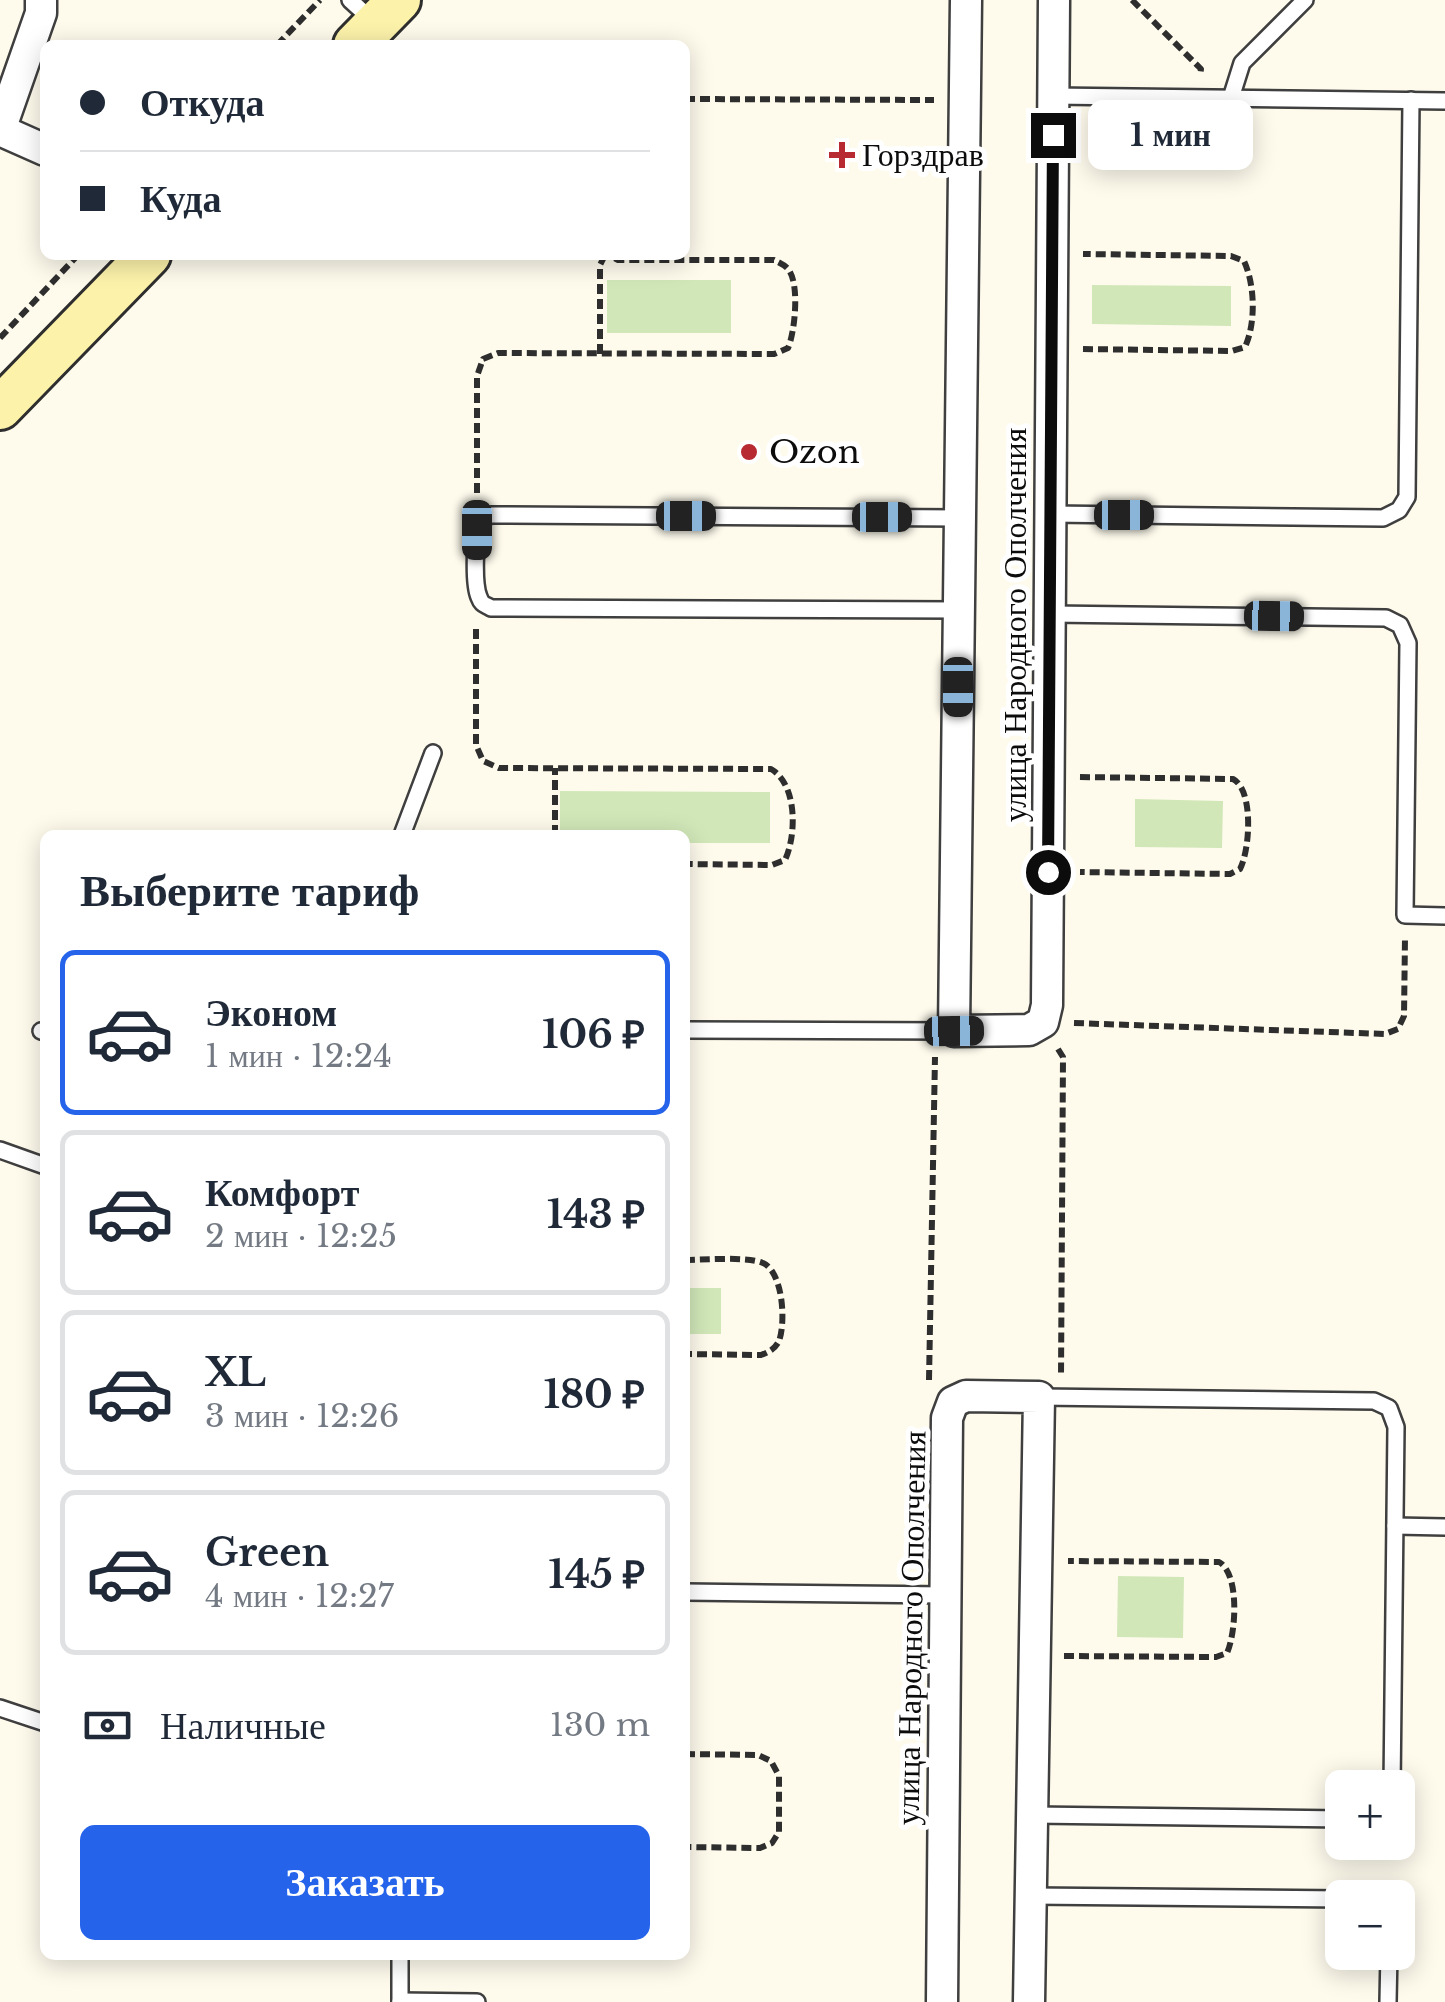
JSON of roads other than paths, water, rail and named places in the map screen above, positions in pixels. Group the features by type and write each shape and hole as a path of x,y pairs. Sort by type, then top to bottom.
{"main road":[{"path":"0,408 144,260"}],"street":[{"path":"40,148 0,130 41,13 41,0"},
{"name":"улица Народного Ополчения","path":"966,0 959,610 945,1031 1029,1030 1043,1022 1047,1005 1054,0"},
{"name":"улица Народного Ополчения","path":"942,2002 947,1418 953,1402 966,1396 1050,1397"},
{"path":"1029,2002 1036,1560 1050,1397"}],"lane":[{"path":"1231,98 1242,63 1305,0"},
{"path":"1053,96 1445,101"},
{"path":"1050,514 1384,518 1399,510 1407,497 1412,100"},
{"path":"959,610 491,608 482,603 477,593 477,530 480,520 491,515 960,518"},
{"path":"1050,614 1386,618 1400,625 1408,643 1405,915 1445,916"},
{"path":"404,830 433,753"},
{"path":"690,1030 945,1031"},
{"path":"0,1150 40,1164"},
{"path":"1050,1397 1374,1402 1389,1408 1396,1427 1392,1770"},
{"path":"1395,1526 1445,1527"},
{"path":"690,1592 946,1595"},
{"path":"0,1708 40,1720"},
{"path":"1032,1815 1325,1819"},
{"path":"1031,1896 1325,1899"},
{"path":"400,1960 400,2001 477,2002"},
{"path":"1388,1970 1388,2002"}],"place":[{"name":"Горздрав","path":"842,155"},
{"name":"Ozon","path":"749,452"}]}
